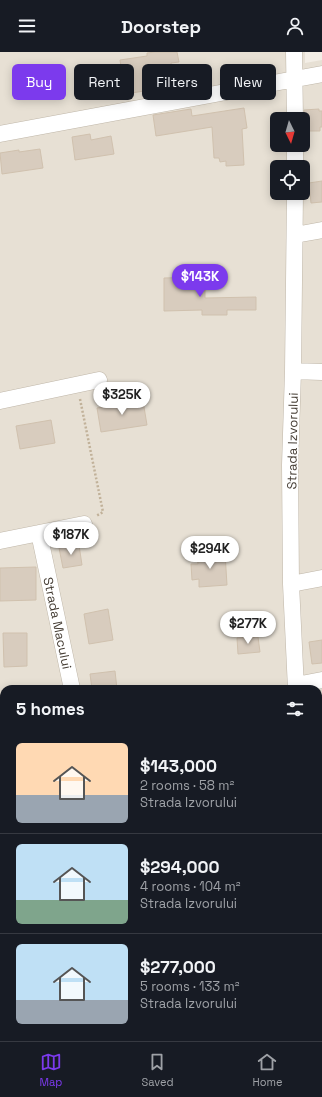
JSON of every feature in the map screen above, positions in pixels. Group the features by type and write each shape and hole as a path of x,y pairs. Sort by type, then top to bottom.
{"street":[{"path":"294,52 295,112"},
{"path":"0,134 322,74"},
{"name":"Strada Izvorului","path":"295,200 293,372 290,465 291,584 296,685"},
{"path":"295,235 322,230"},
{"path":"293,372 322,372"},
{"path":"0,401 99,380"},
{"path":"0,541 84,524"},
{"name":"Strada Macului","path":"39,533 71,685"},
{"path":"291,584 322,578"},
{"path":"303,685 322,680"}],"path":[{"path":"77,385 103,512 84,524"}],"shaded area":[{"path":"0,52 305,52 305,63 322,60 322,685 0,685"}],"building":[{"path":"177,52 179,62 171,64 142,64 142,91 134,93 134,64 121,64 120,60 147,56 147,53"},
{"path":"244,108 247,128 242,129 244,165 226,166 226,161 220,162 219,158 214,158 212,127 156,136 153,115 191,109 192,116"},
{"path":"319,109 319,111 322,111 322,127 320,127 320,131 310,131 310,112 304,112 304,110"},
{"path":"90,134 91,140 111,136 114,154 75,160 72,137"},
{"path":"40,149 43,168 2,174 0,153"},
{"path":"322,181 322,202 311,203 310,183"},
{"path":"205,277 205,298 256,297 256,310 227,310 227,315 202,315 202,310 164,311 164,278"},
{"path":"143,401 147,425 101,432 97,408"},
{"path":"51,420 55,443 20,449 16,426"},
{"path":"79,545 82,565 63,568 59,548"},
{"path":"225,553 227,585 199,587 199,579 192,580 191,564 198,564 197,554"},
{"path":"36,567 36,600 0,601 0,568"},
{"path":"108,609 113,640 89,644 84,614"},
{"path":"3,633 27,633 27,666 4,667"},
{"path":"258,637 260,652 238,654 237,638"},
{"path":"322,640 322,663 312,664 309,642"},
{"path":"115,671 117,685 91,685 90,674"}]}
